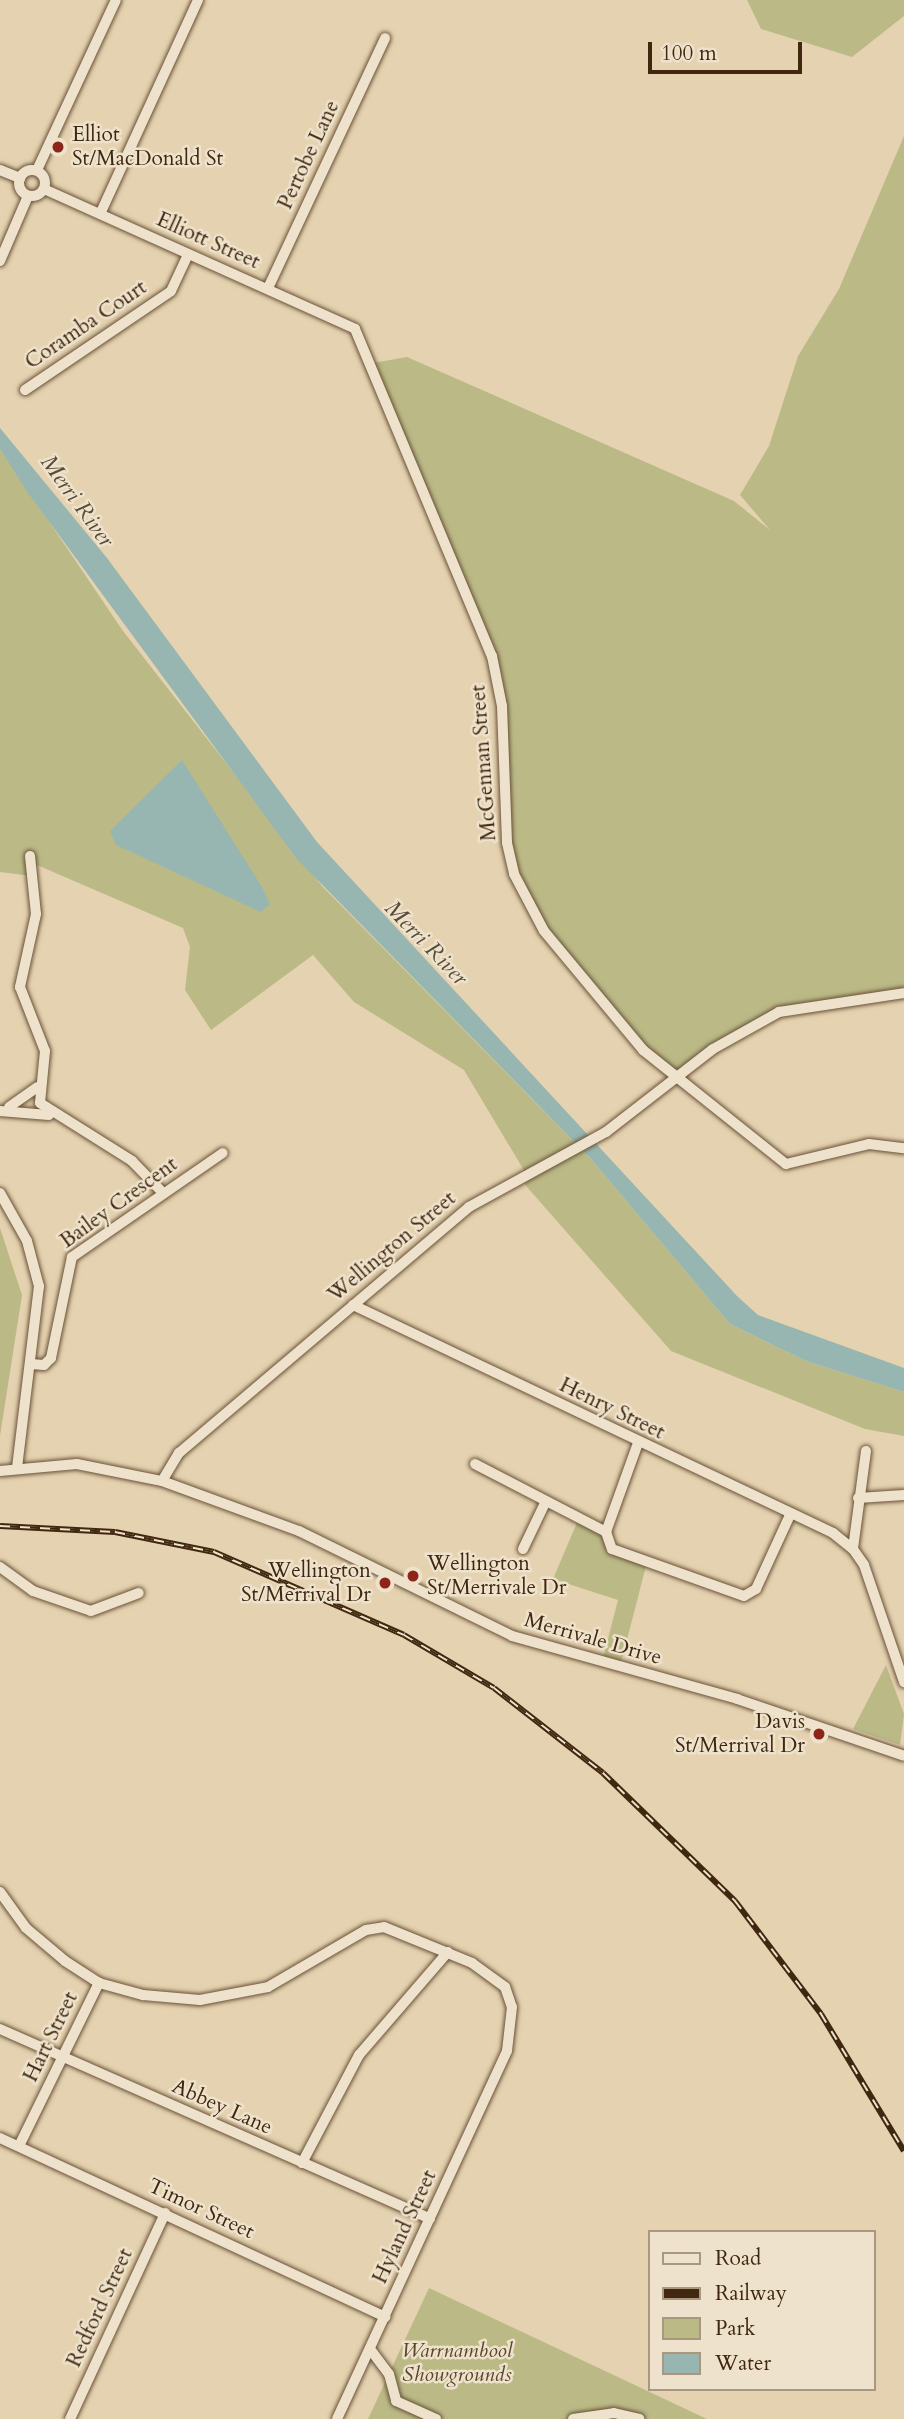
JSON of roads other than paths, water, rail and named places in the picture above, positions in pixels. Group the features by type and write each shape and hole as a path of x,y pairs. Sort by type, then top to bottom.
{"street":[{"path":"20,178 37,170 116,0"},
{"path":"101,212 198,0"},
{"name":"Pertobe Lane","path":"268,288 385,38"},
{"path":"0,170 20,178 28,195"},
{"path":"0,261 28,195 44,189 37,170"},
{"name":"Elliott Street","path":"44,189 101,212 188,255 268,288 355,329"},
{"name":"Coramba Court","path":"25,390 171,291 188,255"},
{"name":"McGennan Street","path":"355,329 500,681 514,874 544,931 677,1082 786,1164 869,1144 904,1148"},
{"path":"30,856 36,914 20,987 45,1051 40,1103 57,1118 132,1161 163,1193"},
{"name":"Wellington Street","path":"162,1481 179,1453 469,1207 606,1132 677,1082 713,1049 779,1012 904,993"},
{"path":"0,1111 24,1101 40,1083"},
{"path":"0,1111 32,1110 57,1118"},
{"name":"Bailey Crescent","path":"31,1364 44,1366 51,1358 69,1260 223,1153"},
{"path":"0,1193 37,1272 31,1364 17,1468"},
{"name":"Henry Street","path":"353,1304 790,1515 853,1549"},
{"path":"638,1443 606,1532 612,1549 744,1596 756,1590 790,1515"},
{"path":"866,1451 853,1549 904,1682"},
{"path":"475,1464 606,1532"},
{"name":"Merrivale Drive","path":"0,1471 92,1465 162,1481 299,1531 512,1636 737,1699 904,1756"},
{"path":"858,1497 904,1495"},
{"path":"523,1549 546,1501"},
{"path":"0,1567 33,1591 91,1611 138,1592"},
{"path":"0,1892 42,1943 99,1983"},
{"name":"Hyland Street","path":"99,1983 176,2000 233,1997 293,1977 343,1943 384,1927 448,1952 505,1987 512,2007 507,2052 337,2419"},
{"path":"302,2163 359,2055 448,1952"},
{"name":"Hart Street","path":"19,2146 99,1983"},
{"name":"Abbey Lane","path":"0,2029 430,2219"},
{"name":"Timor Street","path":"0,2138 385,2318"},
{"name":"Redford Street","path":"71,2419 165,2213"},
{"path":"370,2349 389,2374 396,2401 436,2419"},
{"path":"573,2419 614,2413 639,2419"}],"water":[{"path":"0,428 107,558 317,842 737,1296 758,1315 904,1368 904,1392 806,1361 730,1324 591,1159 296,858 28,493 0,449"},
{"path":"182,760 262,887 270,904 261,912 116,845 110,831"}],"railway":[{"path":"0,1526 115,1532 214,1552 404,1635 494,1688 603,1773 735,1901 821,2014 904,2151"}],"place":[{"name":"Elliot St/MacDonald St","path":"58,147"},
{"name":"Wellington St/Merrivale Dr","path":"413,1576"},
{"name":"Wellington St/Merrival Dr","path":"385,1583"},
{"name":"Davis St/Merrival Dr","path":"819,1734"}],"water label":[{"name":"Merri River","path":"77,501"},
{"name":"Merri River","path":"426,943"}],"park label":[{"name":"Warrnambool Showgrounds","path":"457,2363"}]}
